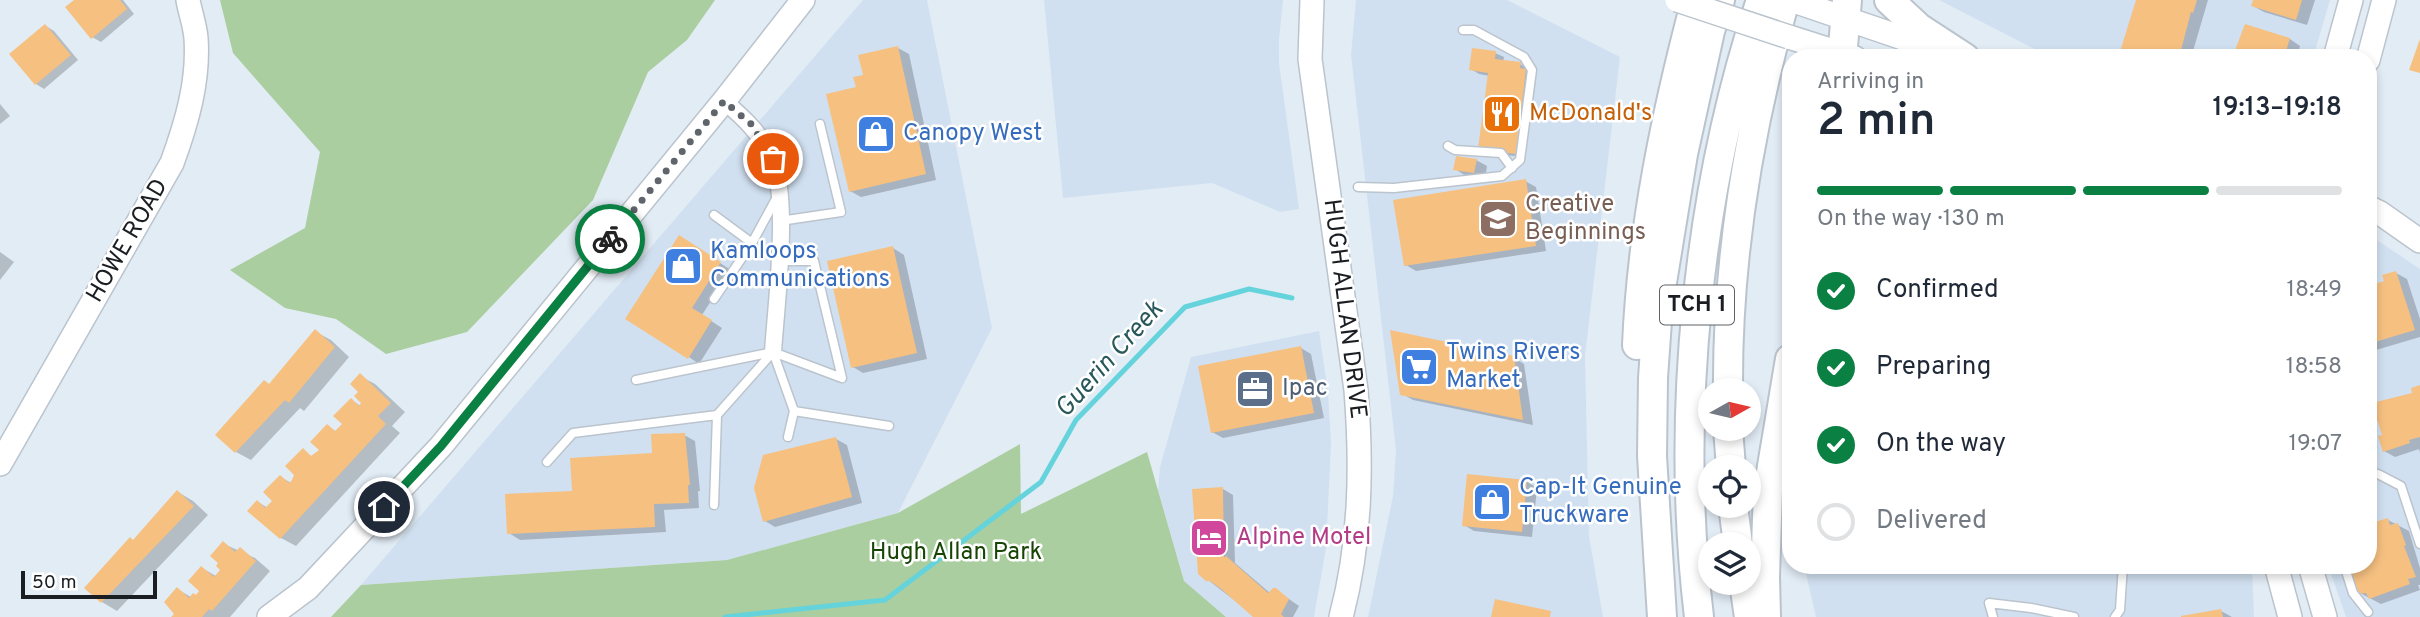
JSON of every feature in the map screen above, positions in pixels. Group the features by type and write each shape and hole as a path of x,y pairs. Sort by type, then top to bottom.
{"highway":[{"path":"1652,456 1637,350 1639,298 1658,163 1676,75 1696,0"},
{"name":"TCH 1","path":"1662,617 1652,456 1653,378 1658,307 1672,214 1710,30 1720,0"},
{"name":"TCH 1","path":"1699,617 1691,524 1691,377 1701,271 1729,114 1747,41 1761,0"},
{"path":"1889,0 1919,28 1949,49"},
{"path":"1728,378 1730,296 1744,179 1763,82 1792,1"},
{"path":"1846,10 1846,49"},
{"path":"1766,617 1768,490 1782,407"},
{"path":"1746,595 1749,617"}],"main road":[{"name":"HOWE ROAD","path":"0,464 172,163 185,127 195,83 196,37 187,0"},
{"path":"269,617 308,588 441,446 724,101 803,0"},
{"name":"HUGH ALLAN DRIVE","path":"1312,0 1310,59 1354,377 1360,441 1360,494 1354,551 1340,617"},
{"path":"1310,59 1326,0"},
{"path":"1677,0 1825,49"},
{"path":"2337,49 2351,0"},
{"path":"2371,49 2384,0"},
{"path":"1792,1 1846,10 1940,49"},
{"path":"2377,212 2420,240"},
{"path":"2278,574 2290,617"},
{"path":"2312,574 2325,617"},
{"path":"293,617 308,588"}],"street":[{"path":"724,101 751,124 773,159 780,191 773,352"}],"lane":[{"path":"1358,187 1394,188 1503,176 1520,160 1532,70 1524,57 1474,30 1463,30"},
{"path":"780,221 841,212 820,124"},
{"path":"1448,146 1455,150 1500,153 1512,168"},
{"path":"714,299 752,243 780,191"},
{"path":"714,215 752,243"},
{"path":"636,380 773,352 842,377 814,261 779,261"},
{"path":"773,352 794,411 788,437"},
{"path":"714,505 717,415 773,352"},
{"path":"794,411 889,426"},
{"path":"547,461 573,433 717,415"},
{"path":"2377,474 2401,486 2420,544"},
{"path":"2115,617 2120,610 2122,574"},
{"path":"2347,574 2353,593 2368,612"},
{"path":"1993,617 1989,603 2074,617"}],"shaded area":[{"path":"863,0 927,0 992,328 898,513 727,560 361,585"},
{"path":"1044,0 1283,0 1279,63 1299,209 1280,212 1212,183 1063,198"},
{"path":"1356,0 1507,0 1620,57 1585,356 1589,536 1603,617 1368,617 1393,496 1396,450 1351,55"},
{"path":"1939,0 2330,0 2316,49 2034,49"},
{"path":"2377,240 2420,269 2420,617 2346,617 2331,574 2377,574"},
{"path":"1319,331 1328,392 1331,444 1326,548 1314,617 1226,617 1184,581 1158,490 1160,467 1191,357"},
{"path":"1806,574 2252,574 2254,617 1816,617"}],"green space":[{"path":"220,0 715,0 687,40 648,72 593,200 467,332 386,354 336,319 285,308 230,270 305,228 320,152 233,53"},
{"name":"Hugh Allan Park","path":"1020,444 1021,514 1147,452 1184,581 1226,617 331,617 361,585 727,560 898,513"}],"building":[{"path":"74,0 120,0 127,9 91,39 65,7"},
{"path":"2136,0 2197,0 2181,49 2121,49"},
{"path":"2253,0 2302,0 2296,20 2251,6"},
{"path":"45,24 71,55 35,85 9,54"},
{"path":"2245,24 2290,38 2287,49 2235,49"},
{"path":"2420,39 2420,73 2409,70"},
{"name":"Canopy West","path":"898,46 926,174 849,192 826,94 856,87 853,77 863,75 858,55"},
{"name":"McDonald's","path":"1472,48 1496,51 1495,59 1521,62 1520,68 1526,69 1516,154 1478,149 1488,73 1469,70"},
{"path":"1456,156 1477,159 1474,173 1453,170"},
{"path":"1526,179 1536,246 1404,266 1393,200"},
{"path":"679,235 721,262 692,308 712,320 688,359 625,319"},
{"path":"893,246 917,353 851,368 827,261"},
{"path":"2396,271 2415,330 2377,341 2377,283 2384,281 2382,275"},
{"path":"315,329 335,347 289,403 285,400 235,453 215,435 264,380 269,384"},
{"path":"1390,330 1514,356 1523,420 1400,395"},
{"path":"1301,346 1314,413 1211,433 1198,366"},
{"path":"360,373 391,403 378,416 386,424 280,539 247,511 257,500 265,508 272,501 263,492 280,475 289,483 292,480 294,475 285,466 303,448 311,456 319,450 310,442 327,424 335,431 342,424 333,416 351,398 359,406 361,403 354,396 358,392 350,384"},
{"path":"2420,385 2420,437 2383,452 2378,436 2382,435 2377,419 2377,402 2412,393 2411,388"},
{"path":"685,433 689,503 654,504 655,527 507,534 505,494 572,491 570,458 652,453 651,434"},
{"path":"836,437 852,497 763,522 754,488 763,455"},
{"path":"1467,474 1527,480 1522,532 1462,526"},
{"name":"Alpine Motel","path":"1223,487 1224,558 1226,556 1268,593 1276,588 1289,599 1281,614 1284,617 1253,617 1220,588 1198,574 1192,489"},
{"path":"177,490 194,506 101,603 84,588 130,537 133,540"},
{"path":"2388,518 2390,525 2398,523 2416,577 2408,579 2410,584 2369,599 2366,593 2358,594 2351,574 2377,574 2377,521"},
{"path":"223,541 235,552 240,547 256,561 212,611 209,609 202,617 171,617 174,614 164,602 177,587 189,598 193,593 196,595 199,591 188,581 201,566 214,577 220,570 216,566 218,563 210,556"},
{"path":"1495,599 1551,611 1550,617 1491,617"},
{"path":"2221,609 2223,617 2181,617 2181,616"}],"waterway":[{"name":"Guerin Creek","path":"725,617 885,600 1041,482 1076,420 1185,307 1249,289 1292,298"}],"way so far":[{"path":"610,239 724,101 751,124 773,159"}],"place":[{"name":"McDonald's","path":"1502,114"},
{"name":"Canopy West","path":"876,134"},
{"name":"Creative Beginnings","path":"1498,219"},
{"name":"Kamloops Communications","path":"683,266"},
{"name":"Twins Rivers Market","path":"1419,367"},
{"name":"Ipac","path":"1255,389"},
{"name":"Cap-It Genuine Truckware","path":"1492,502"},
{"name":"Alpine Motel","path":"1209,538"}],"route":[{"path":"384,507 441,446 610,239"}]}
